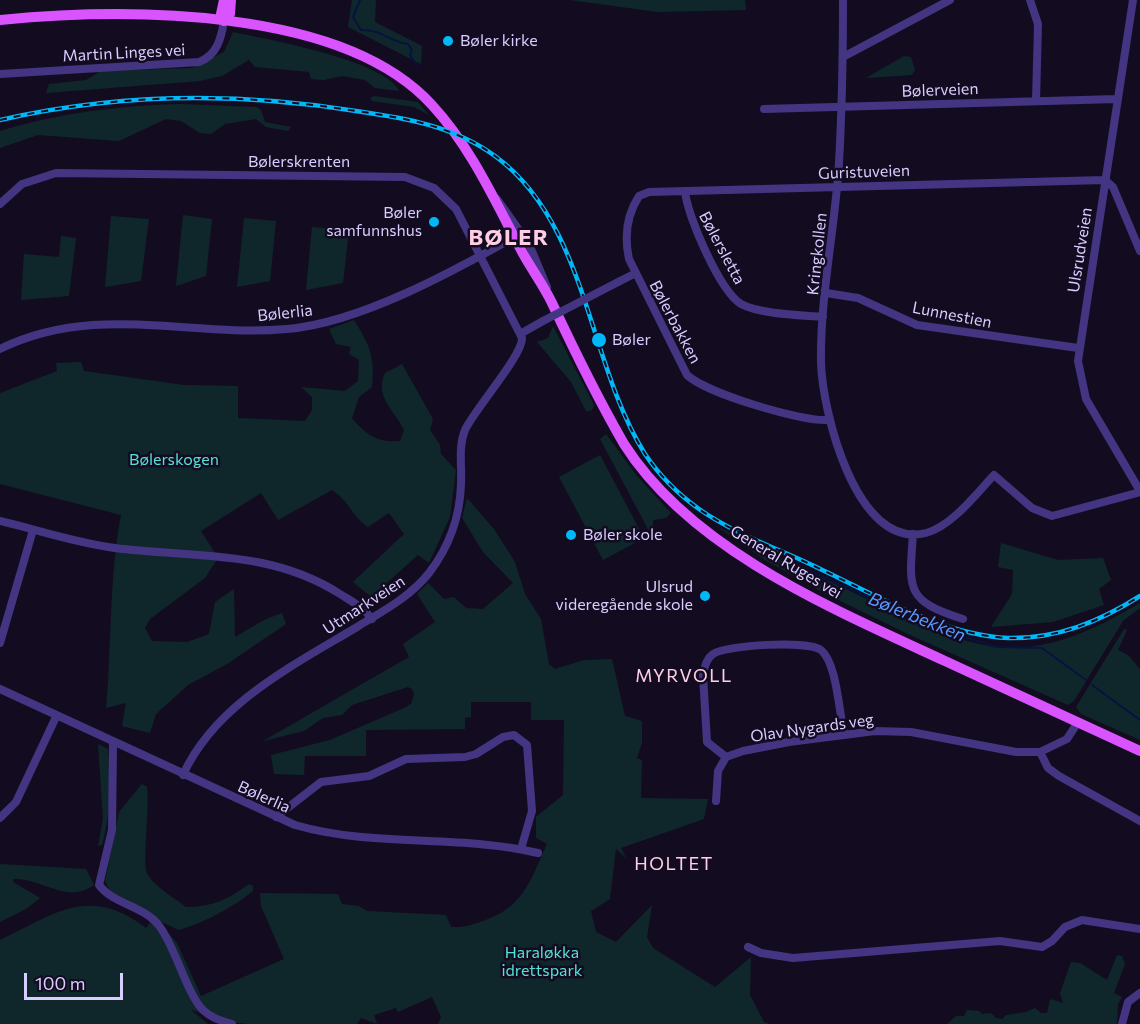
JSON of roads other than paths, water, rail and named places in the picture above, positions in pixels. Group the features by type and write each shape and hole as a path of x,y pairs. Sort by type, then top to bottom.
{"main road":[{"path":"224,0 221,14 224,21 230,14 231,0"},
{"name":"General Ruges vei","path":"0,20 87,14 133,14 224,21 311,37 362,55 398,75 434,106 494,195 518,235 624,444 649,479 686,515 755,563 831,608 1140,751"}],"street":[{"name":"Kringkollen","path":"843,0 842,106 821,363 828,420 848,473 888,527 901,533 913,534"},
{"path":"843,57 950,0"},
{"path":"1030,0 1038,24 1036,101"},
{"name":"Ulsrudveien","path":"1133,0 1078,348 1079,372 1086,399 1140,491"},
{"name":"Martin Linges vei","path":"0,74 199,62 207,59 218,45 224,21"},
{"name":"Bølerveien","path":"764,109 1118,99"},
{"name":"Bølerskrenten","path":"0,204 22,184 56,173 405,177 434,188 448,199 460,216 520,334"},
{"path":"1105,180 1113,187 1140,251"},
{"name":"Guristuveien","path":"632,207 643,193 1105,180"},
{"name":"Bølersletta","path":"685,191 687,209 697,232 725,288 735,299 754,308 823,317"},
{"name":"Bølerbakken","path":"632,207 625,242 634,274 681,365 694,381 723,394 777,410 828,420"},
{"name":"Bølerlia","path":"0,350 45,333 110,323 254,331 313,325 368,309 518,235"},
{"path":"520,334 634,274"},
{"name":"Lunnestien","path":"826,293 858,298 918,325 1078,348"},
{"name":"Utmarkveien","path":"183,775 207,738 244,700 417,587 445,548 460,503 464,435 521,346 520,334"},
{"path":"963,619 928,605 914,592 910,573 913,534 928,532 945,523 994,475 1032,507 1052,516 1140,491"},
{"path":"0,521 113,548 229,556 287,568 326,586 356,604 372,618"},
{"path":"0,643 33,530"},
{"path":"716,801 718,771 726,757 707,742 704,675 705,666 712,655 727,650 803,644 822,650 832,670 844,733"},
{"name":"Bølerlia","path":"0,689 56,717 295,825 345,837 520,849 538,853"},
{"path":"0,818 16,802 56,717"},
{"name":"Olav Nygards veg","path":"726,757 756,748 844,733 911,732 1016,752 1041,752 1067,739 1078,722"},
{"path":"276,817 321,782 369,776 406,759 465,757 476,754 503,737 514,735 527,745 532,803 532,818 520,849"},
{"path":"113,743 112,830 98,882 105,891 142,910 158,924 173,948 197,1000 206,1012 232,1024"},
{"path":"1041,752 1044,762 1055,774 1140,821"},
{"path":"748,947 761,953 793,958 1000,941 1038,946 1048,945 1063,928 1082,920 1140,929"},
{"path":"1122,1024 1128,1002 1140,993"}],"waterway":[{"name":"Bølerbekken","path":"360,0 353,17 361,30 374,31 408,44 412,50 410,55 417,66"},
{"name":"Bølerbekken","path":"782,558 938,629 997,647 1042,648 1086,680"},
{"name":"Bølerbekken","path":"1092,685 1140,720"}],"railway":[{"path":"0,120 44,111 133,100 223,98 312,105 411,120 463,137 495,156 526,185 550,218 568,256 626,418 645,454 676,491 712,518 907,611 932,621 983,635 1008,638 1044,636 1093,621 1140,596"}],"place":[{"name":"Bøler kirke","path":"448,41"},
{"name":"Bøler samfunnshus","path":"434,222"},
{"name":"Bøler","path":"599,340"},
{"name":"Bøler skole","path":"571,535"},
{"name":"Ulsrud videregående skole","path":"705,596"}],"district":[{"name":"BØLER","path":"509,238"},
{"name":"MYRVOLL","path":"684,676"},
{"name":"HOLTET","path":"674,864"}],"park label":[{"name":"Bølerskogen","path":"174,460"},
{"name":"Haraløkka idrettspark","path":"542,962"}]}
